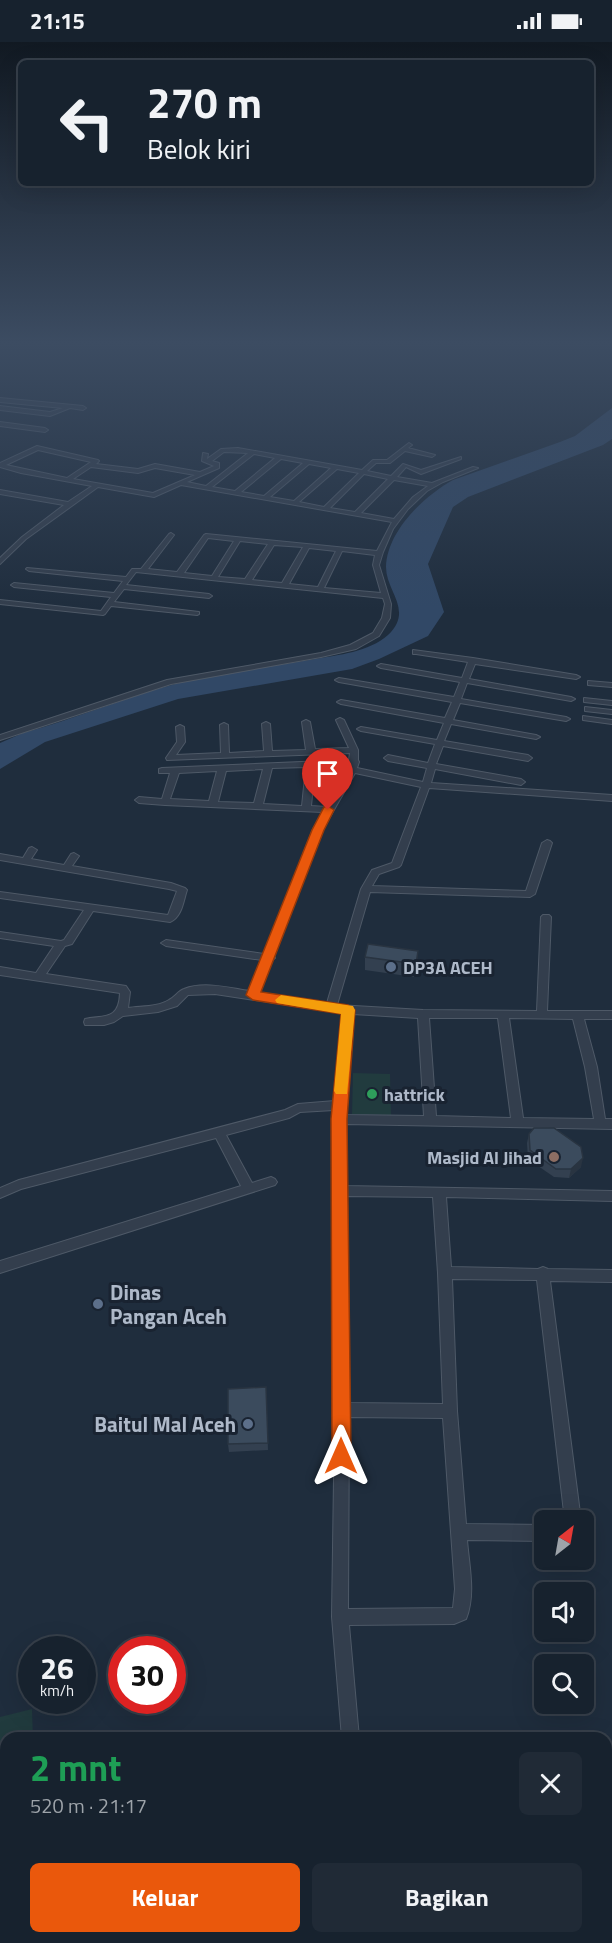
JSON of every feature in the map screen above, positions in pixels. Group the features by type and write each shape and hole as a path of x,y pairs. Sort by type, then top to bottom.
{"street":[{"path":"326,509 375,461 388,462 406,447 432,455"},
{"path":"0,465 37,448 95,459 92,465 67,480"},
{"path":"209,460 223,450 252,453 394,476 433,485"},
{"path":"207,488 252,453"},
{"path":"0,465 95,486 154,495 218,465 204,460 205,454"},
{"path":"236,493 280,457"},
{"path":"356,514 405,465 422,472 459,458"},
{"path":"265,498 308,462"},
{"path":"92,465 138,471 157,466 201,474"},
{"path":"295,504 336,466"},
{"path":"0,738 170,682 321,655 353,646 376,634 384,624 388,609 376,564 396,521 416,498 433,485 475,468"},
{"path":"180,483 396,521"},
{"path":"0,562 30,532 95,486"},
{"path":"0,492 69,504"},
{"path":"143,571 171,535"},
{"path":"179,575 206,536 380,553"},
{"path":"214,578 238,539"},
{"path":"248,582 272,542"},
{"path":"284,586 307,546"},
{"path":"320,589 340,549"},
{"path":"29,569 128,579"},
{"path":"0,602 103,613 135,570 386,596"},
{"path":"14,585 116,595"},
{"path":"122,586 209,596"},
{"path":"110,604 197,613"},
{"path":"416,652 576,677"},
{"path":"331,1006 366,889 375,872 396,865 440,742 473,660"},
{"path":"381,666 572,699"},
{"path":"339,680 566,719"},
{"path":"591,683 612,685"},
{"path":"341,702 536,736"},
{"path":"612,703 587,704 612,712"},
{"path":"586,718 612,722"},
{"path":"253,995 270,958 314,840 328,810 354,766 354,750 340,720"},
{"path":"306,722 311,752"},
{"path":"266,724 268,754"},
{"path":"224,725 225,756"},
{"path":"180,727 181,742 170,758 354,750"},
{"path":"361,729 528,758"},
{"path":"388,758 521,782"},
{"path":"306,809 311,764"},
{"path":"162,771 311,764 354,766 426,785 612,798"},
{"path":"258,806 268,766"},
{"path":"213,804 222,769"},
{"path":"165,802 175,771"},
{"path":"139,801 328,810"},
{"path":"366,889 530,894 547,843"},
{"path":"25,862 32,850"},
{"path":"66,869 74,856"},
{"path":"0,858 182,890 174,915 170,919 0,895"},
{"path":"39,977 61,944 72,938 90,908"},
{"path":"542,1014 546,918"},
{"path":"0,935 61,944"},
{"path":"166,944 270,958"},
{"path":"0,971 122,989 126,996 122,1012"},
{"path":"89,1022 107,1021 122,1012 173,1003 185,992 194,990 253,995 348,1010 423,1014 612,1016"},
{"path":"348,1010 339,1112 339,1191 342,1410 340,1617 350,1732"},
{"path":"423,1014 430,1120"},
{"path":"503,1014 518,1123"},
{"path":"0,1193 19,1185 289,1114 298,1108 430,1120 606,1124 578,1017"},
{"path":"219,1132 249,1189"},
{"path":"0,1267 271,1182"},
{"path":"339,1191 612,1196"},
{"path":"340,1617 454,1616 460,1613 464,1589 450,1411 445,1273 439,1192"},
{"path":"445,1273 612,1276"},
{"path":"543,1273 572,1510"},
{"path":"342,1410 450,1411"},
{"path":"459,1532 534,1533"}],"green space":[{"name":"hattrick","path":"353,1073 390,1074 391,1115 352,1114"},
{"path":"18,1712 32,1714 33,1732 0,1732 0,1717"}],"water":[{"path":"579,433 612,433 612,439 603,445 468,497 453,507 428,564 444,612 428,636 352,669 178,699 45,742 0,769 0,743 23,733 175,684 343,654 363,649 380,641 388,635 399,617 397,601 387,576 388,554 400,528 419,505 453,480"}],"building":[{"path":"368,944 418,951 416,964 365,957"},
{"name":"Masjid Al Jihad","path":"534,1128 554,1128 581,1147 583,1158 571,1169 556,1169 530,1150 529,1134"},
{"name":"Baitul Mal Aceh","path":"266,1387 268,1443 228,1444 228,1389"}],"slow traffic":[{"path":"281,1000 348,1010 341,1091"}],"place":[{"name":"DP3A ACEH","path":"391,967"},
{"name":"hattrick","path":"372,1094"},
{"name":"Masjid Al Jihad","path":"554,1157"},
{"name":"Dinas Pangan Aceh","path":"98,1304"},
{"name":"Baitul Mal Aceh","path":"248,1424"}],"route":[{"path":"328,810 314,840 270,958 253,995 348,1010 339,1119 341,1456"}]}
